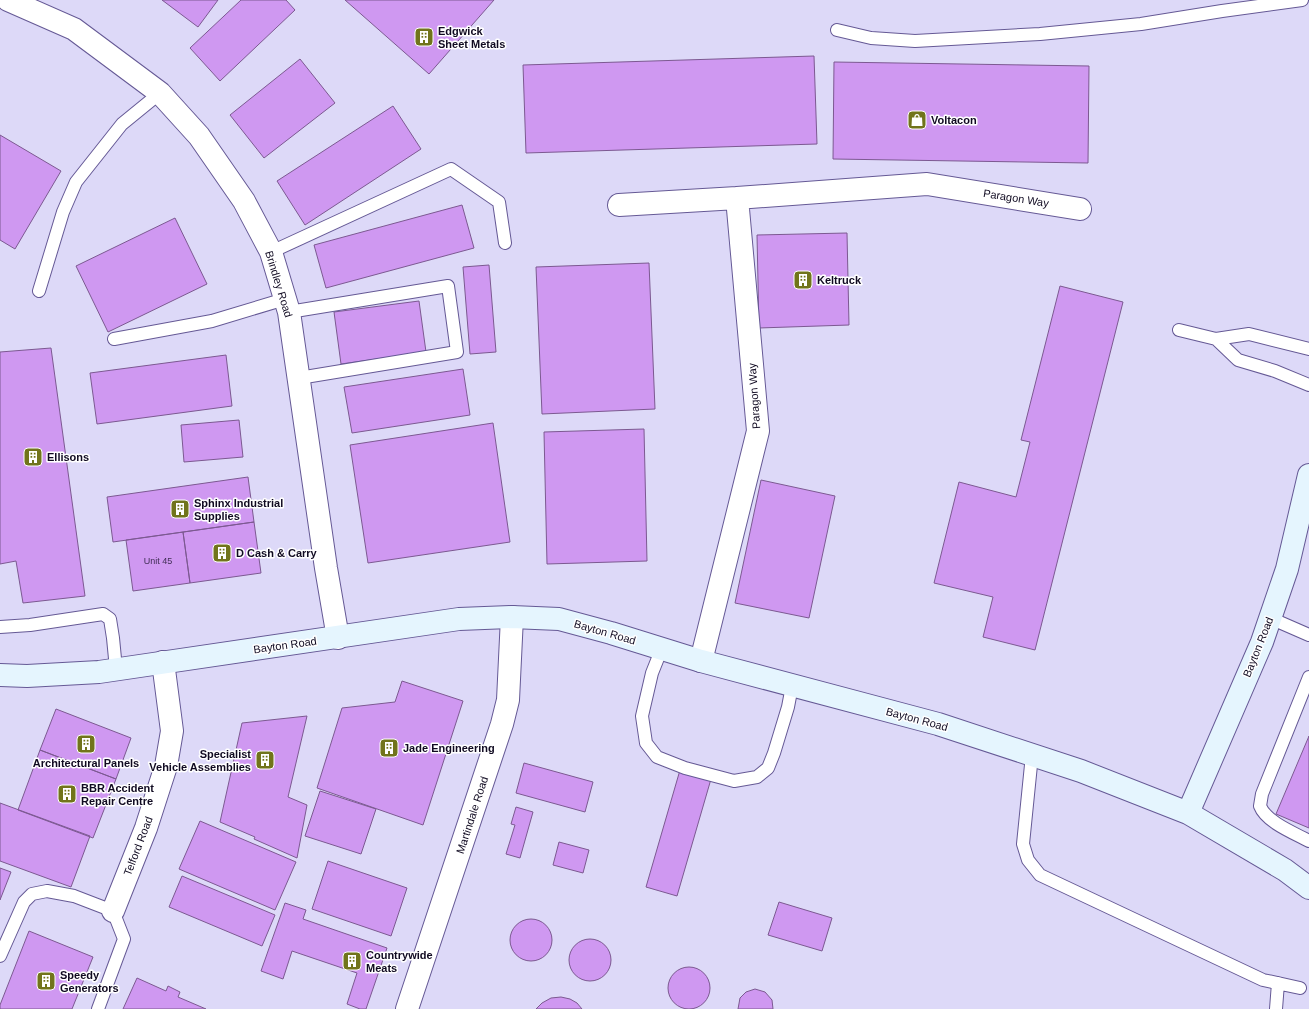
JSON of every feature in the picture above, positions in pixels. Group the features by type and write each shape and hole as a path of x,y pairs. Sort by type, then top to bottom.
{"street":[{"name":"Brindley Road","path":"8,0 74,29 160,93 199,136 244,201 271,252 287,306 299,378 326,568 338,638"},
{"name":"Paragon Way","path":"619,206 927,184 1080,209"},
{"name":"Paragon Way","path":"701,661 758,431 738,198"},
{"name":"Bayton Road","path":"1188,813 1262,642 1287,569 1309,474"},
{"name":"Bayton Road","path":"0,675 27,676 116,670 459,619 512,616 559,618 701,661 938,724 1081,771 1188,813 1285,870 1309,888"},
{"name":"Martindale Road","path":"407,1009 502,724 508,700 512,616"},
{"name":"Telford Road","path":"113,911 146,828 166,766 172,731 163,662"}],"lane":[{"path":"836,30 871,38 915,41 1040,34 1141,24 1302,0"},
{"path":"39,291 63,212 76,182 122,124 160,93"},
{"path":"271,252 451,169 499,202 505,243"},
{"path":"114,339 287,306 448,286 458,352 299,378"},
{"path":"1179,330 1216,339 1249,334 1309,349"},
{"path":"1216,339 1238,360 1275,371 1309,385"},
{"path":"0,628 103,614 110,619 114,638 116,670"},
{"path":"1270,618 1309,635"},
{"path":"662,648 652,673 642,716 646,743 657,757 685,768 734,781 756,776 768,768 781,730 792,686"},
{"path":"1309,677 1262,794 1260,806 1266,815 1276,823 1309,841"},
{"path":"1032,755 1023,844 1028,860 1040,875 1263,980 1300,988"},
{"path":"0,956 24,902 32,894 47,891 74,896 113,911 124,939 98,1009"},
{"path":"1276,1009 1278,983"}],"shaded area":[{"path":"0,0 1309,0 1309,1009 0,1009"}],"building":[{"path":"162,0 218,0 198,27"},
{"path":"241,0 286,0 295,10 220,81 190,48"},
{"name":"Edgwick Sheet Metals","path":"345,0 494,0 429,74"},
{"path":"814,56 817,144 526,153 523,65"},
{"path":"300,59 335,103 264,158 230,115"},
{"path":"834,62 1089,66 1088,163 833,159"},
{"path":"393,106 421,149 305,225 277,181"},
{"path":"0,135 61,171 15,249 0,240"},
{"path":"462,205 474,248 326,288 314,245"},
{"path":"175,218 207,284 108,332 76,266"},
{"name":"Keltruck","path":"847,233 849,325 759,328 757,235"},
{"path":"649,263 655,409 542,414 536,267"},
{"path":"489,265 496,352 470,354 463,267"},
{"path":"1060,286 1123,302 1035,650 983,637 993,597 934,583 959,482 1016,497 1030,442 1021,440"},
{"path":"419,301 426,352 341,364 334,312"},
{"name":"Ellisons","path":"51,348 85,596 23,603 16,561 0,564 0,352"},
{"path":"226,355 232,406 97,424 90,373"},
{"path":"463,369 470,415 352,433 344,387"},
{"path":"239,420 243,457 184,462 181,425"},
{"path":"493,423 510,542 368,563 350,445"},
{"path":"644,429 647,561 547,564 544,432"},
{"name":"Sphinx Industrial Supplies","path":"248,477 254,522 113,542 107,497"},
{"path":"761,480 835,496 809,618 735,603"},
{"name":"D Cash & Carry","path":"254,522 261,573 190,583 183,532"},
{"path":"183,532 190,583 133,591 126,540"},
{"name":"Jade Engineering","path":"402,681 463,701 423,825 317,788 342,708 395,702"},
{"name":"Architectural Panels","path":"56,709 131,738 116,779 40,750"},
{"name":"Specialist Vehicle Assemblies","path":"307,716 288,797 307,805 297,858 254,839 255,837 220,822 242,723"},
{"path":"1309,736 1309,828 1276,814"},
{"name":"BBR Accident Repair Centre","path":"40,750 116,779 93,838 18,810"},
{"path":"524,763 593,782 585,812 516,793"},
{"path":"680,770 711,779 677,896 646,887"},
{"path":"320,791 376,809 361,854 305,836"},
{"path":"0,803 90,836 71,887 0,861"},
{"path":"516,807 533,812 520,858 506,854 515,825 511,824"},
{"path":"200,821 296,862 275,910 179,869"},
{"path":"559,842 589,850 583,873 553,865"},
{"path":"328,861 407,888 391,936 312,909"},
{"path":"0,868 11,872 0,900"},
{"path":"182,876 275,915 262,946 169,907"},
{"path":"779,902 832,918 822,951 768,935"},
{"name":"Countrywide Meats","path":"285,903 306,910 303,919 387,948 366,1009 360,1009 347,1004 357,973 292,951 283,979 261,971"},
{"path":"531,919 546,925 552,940 546,955 531,961 516,955 510,940 516,925"},
{"name":"Speedy Generators","path":"29,931 93,957 72,1009 0,1009 0,1005"},
{"path":"590,939 605,945 611,960 605,975 590,981 575,975 569,960 575,945"},
{"path":"689,967 704,973 710,988 704,1003 689,1009 674,1003 668,988 674,973"},
{"path":"137,978 166,991 168,986 180,992 178,997 206,1009 123,1009"},
{"path":"755,989 765,992 772,1000 773,1009 738,1009 740,998 746,992"},
{"path":"561,997 570,999 577,1003 582,1009 536,1009 542,1003 551,998"}],"place":[{"name":"Edgwick Sheet Metals","path":"424,37"},
{"name":"Voltacon","path":"917,120"},
{"name":"Keltruck","path":"803,280"},
{"name":"Ellisons","path":"33,457"},
{"name":"Sphinx Industrial Supplies","path":"180,509"},
{"name":"D Cash & Carry","path":"222,553"},
{"name":"Architectural Panels","path":"86,744"},
{"name":"Jade Engineering","path":"389,748"},
{"name":"Specialist Vehicle Assemblies","path":"265,760"},
{"name":"BBR Accident Repair Centre","path":"67,794"},
{"name":"Countrywide Meats","path":"352,961"},
{"name":"Speedy Generators","path":"46,981"}]}
